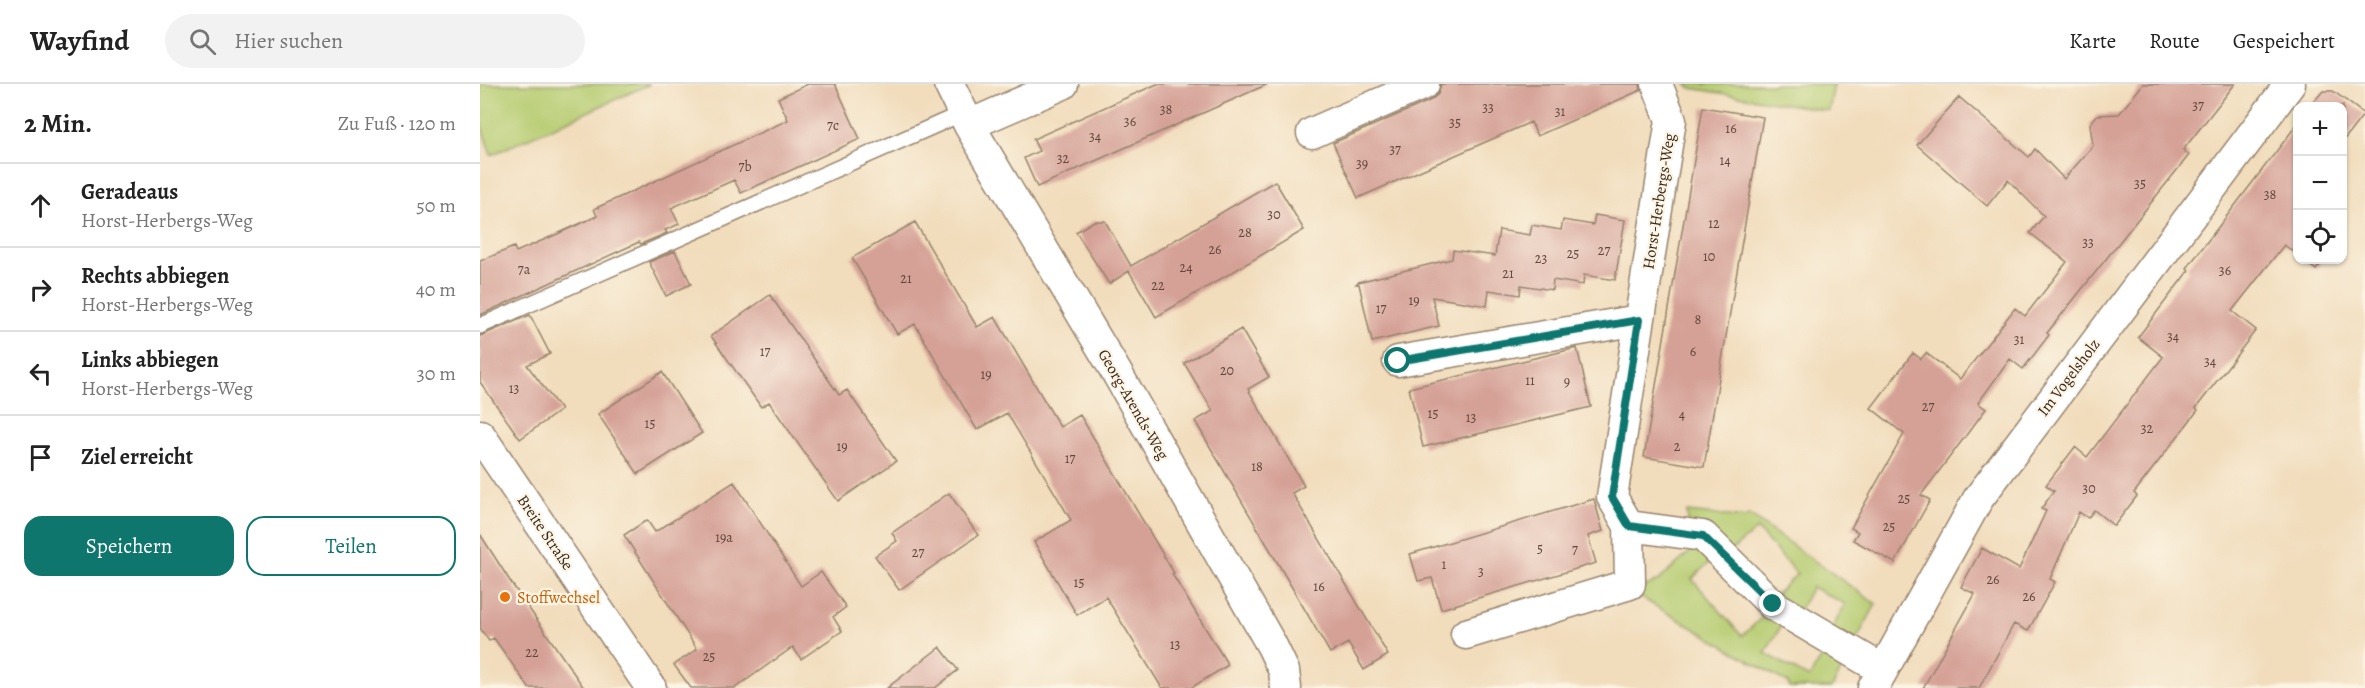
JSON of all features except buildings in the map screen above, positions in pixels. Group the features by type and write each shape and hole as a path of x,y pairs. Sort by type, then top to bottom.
{"street":[{"name":"Georg-Arends-Weg","path":"949,84 966,119 1118,375 1272,646 1284,671 1286,688"},
{"path":"966,119 1063,84"},
{"path":"1312,133 1424,84"},
{"name":"Horst-Herbergs-Weg","path":"1466,634 1630,584 1629,526 1612,497 1671,120 1657,84"},
{"name":"Im Vogelsholz","path":"1878,679 1978,499 2290,84"},
{"path":"1398,361 1639,320"},
{"name":"Breite Straße","path":"480,435 651,688"},
{"path":"1629,526 1703,536 1773,604 1878,679"}],"lane":[{"path":"480,326 966,119"}],"green space":[{"path":"480,84 650,84 491,155 480,122"},
{"path":"1686,84 1834,84 1829,111 1691,88"},
{"path":"1687,512 1746,518 1749,515 1876,604 1852,648 1829,635 1845,604 1812,587 1794,620 1771,599 1797,574 1757,529 1726,555 1689,531"},
{"path":"1690,536 1718,554 1692,579 1742,636 1771,609 1786,618 1765,653 1809,678 1830,644 1849,655 1832,688 1790,688 1788,683 1640,597 1628,600 1638,590 1659,580 1691,551"}],"place":[{"name":"Stoffwechsel","path":"505,597"}],"route":[{"path":"1398,361 1639,320 1612,497 1629,526 1703,536 1773,604"}]}
